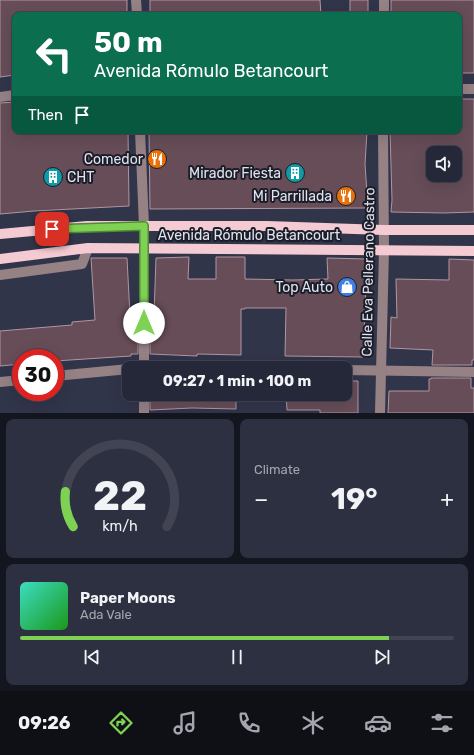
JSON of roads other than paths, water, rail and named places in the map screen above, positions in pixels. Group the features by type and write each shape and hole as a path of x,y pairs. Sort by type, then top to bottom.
{"main road":[{"name":"Avenida Rómulo Betancourt","path":"0,234 87,226 267,226 384,230 474,230"},
{"name":"Avenida Rómulo Betancourt","path":"0,259 88,248 474,251"}],"street":[{"path":"136,0 137,12"},
{"path":"384,0 384,12"},
{"path":"462,89 474,89"},
{"path":"0,97 12,95"},
{"path":"140,134 144,226 144,361"},
{"name":"Calle Eva Pellerano Castro","path":"380,413 384,250 383,134"},
{"path":"0,275 82,264 88,248"},
{"path":"64,375 122,370"},
{"path":"352,370 474,372"},
{"path":"0,382 12,381"},
{"path":"144,401 144,413"}],"place":[{"name":"Comedor","path":"157,159"},
{"name":"Mirador Fiesta","path":"295,173"},
{"name":"CHT","path":"53,177"},
{"name":"Mi Parrillada","path":"346,196"},
{"name":"Top Auto","path":"347,287"}]}
